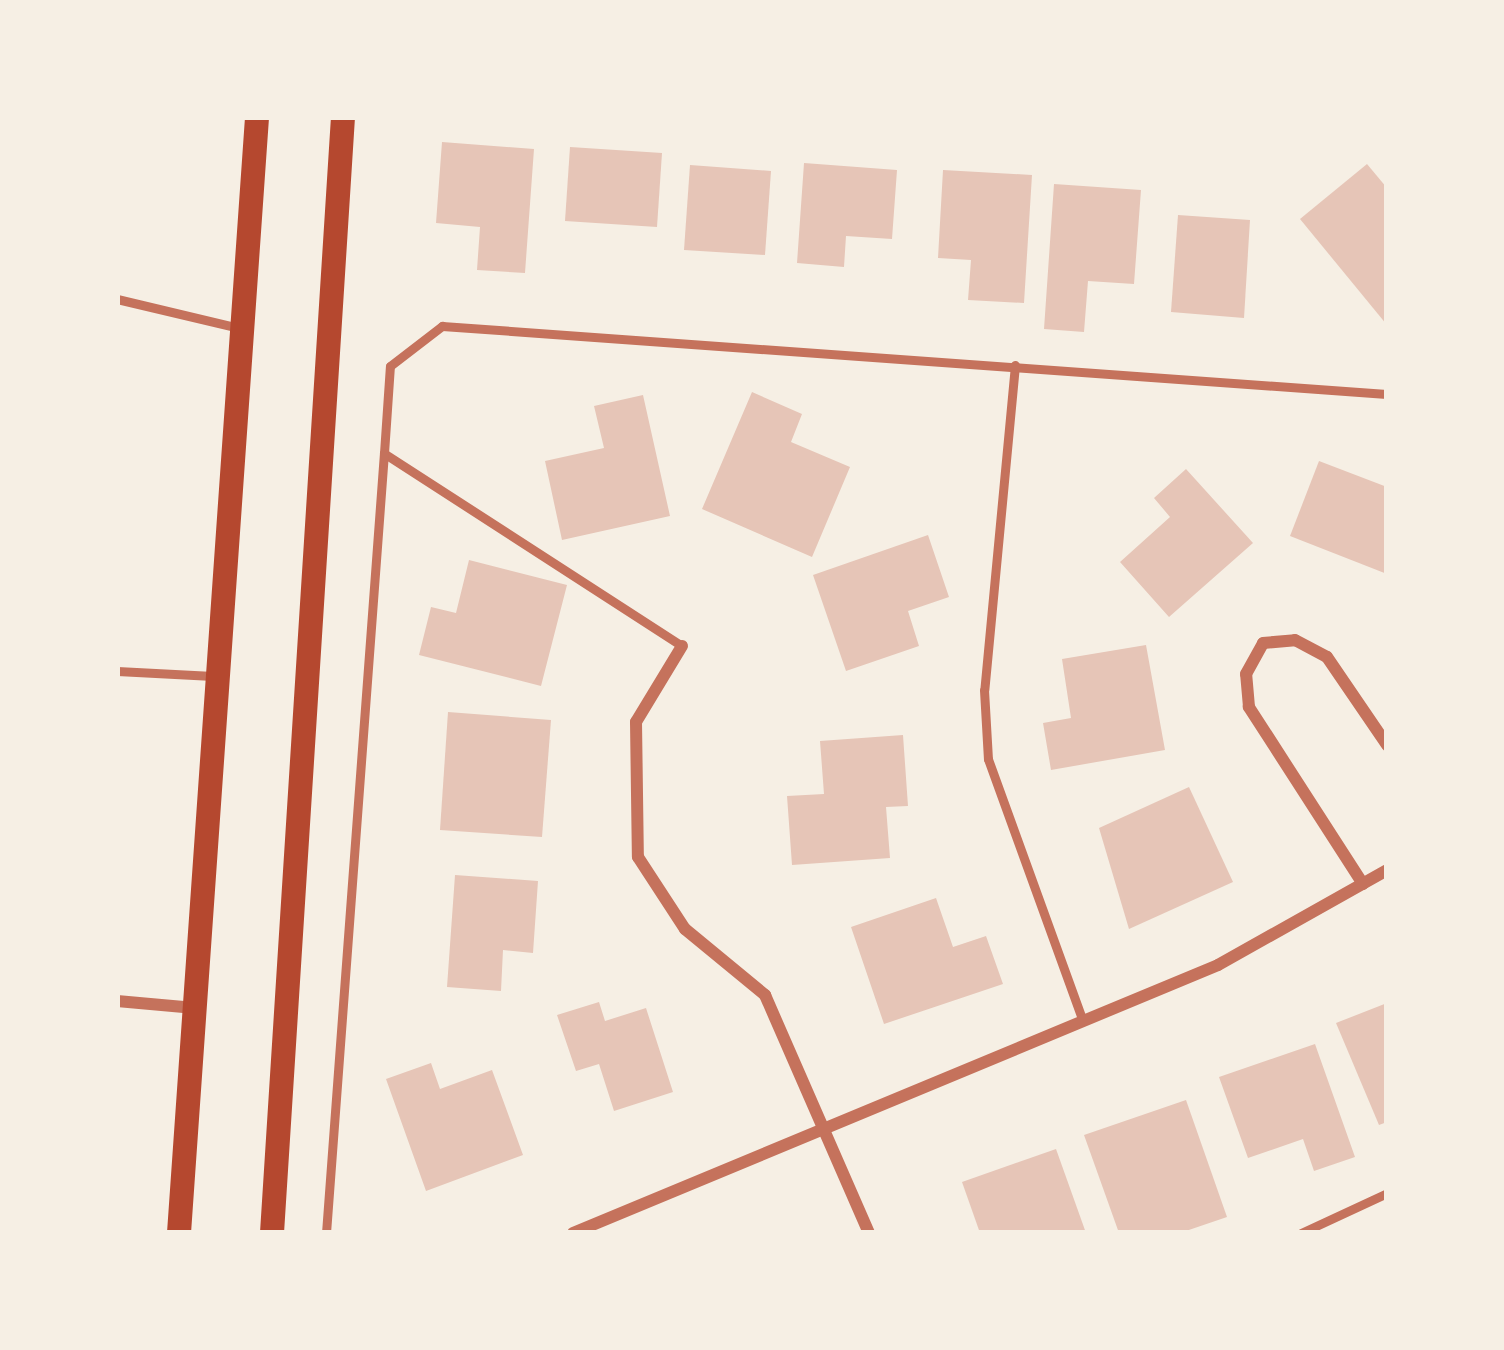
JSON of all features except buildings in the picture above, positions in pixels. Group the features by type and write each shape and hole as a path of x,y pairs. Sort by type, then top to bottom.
{"main road":[{"path":"179,1233 256,117"},
{"path":"272,1233 343,117"}],"street":[{"path":"1363,884 1249,707 1246,674 1263,643 1295,640 1328,656 1387,745"},
{"path":"682,646 636,722 638,856 685,929 765,995 869,1233"},
{"path":"573,1233 1218,965 1387,870"},
{"path":"117,1001 196,1008"}],"lane":[{"path":"117,299 239,328"},
{"path":"326,1233 390,366 442,326 1387,394"},
{"path":"1015,365 984,690 988,759 1082,1021"},
{"path":"384,453 682,646"},
{"path":"117,671 221,676"},
{"path":"1301,1233 1387,1193"}]}
